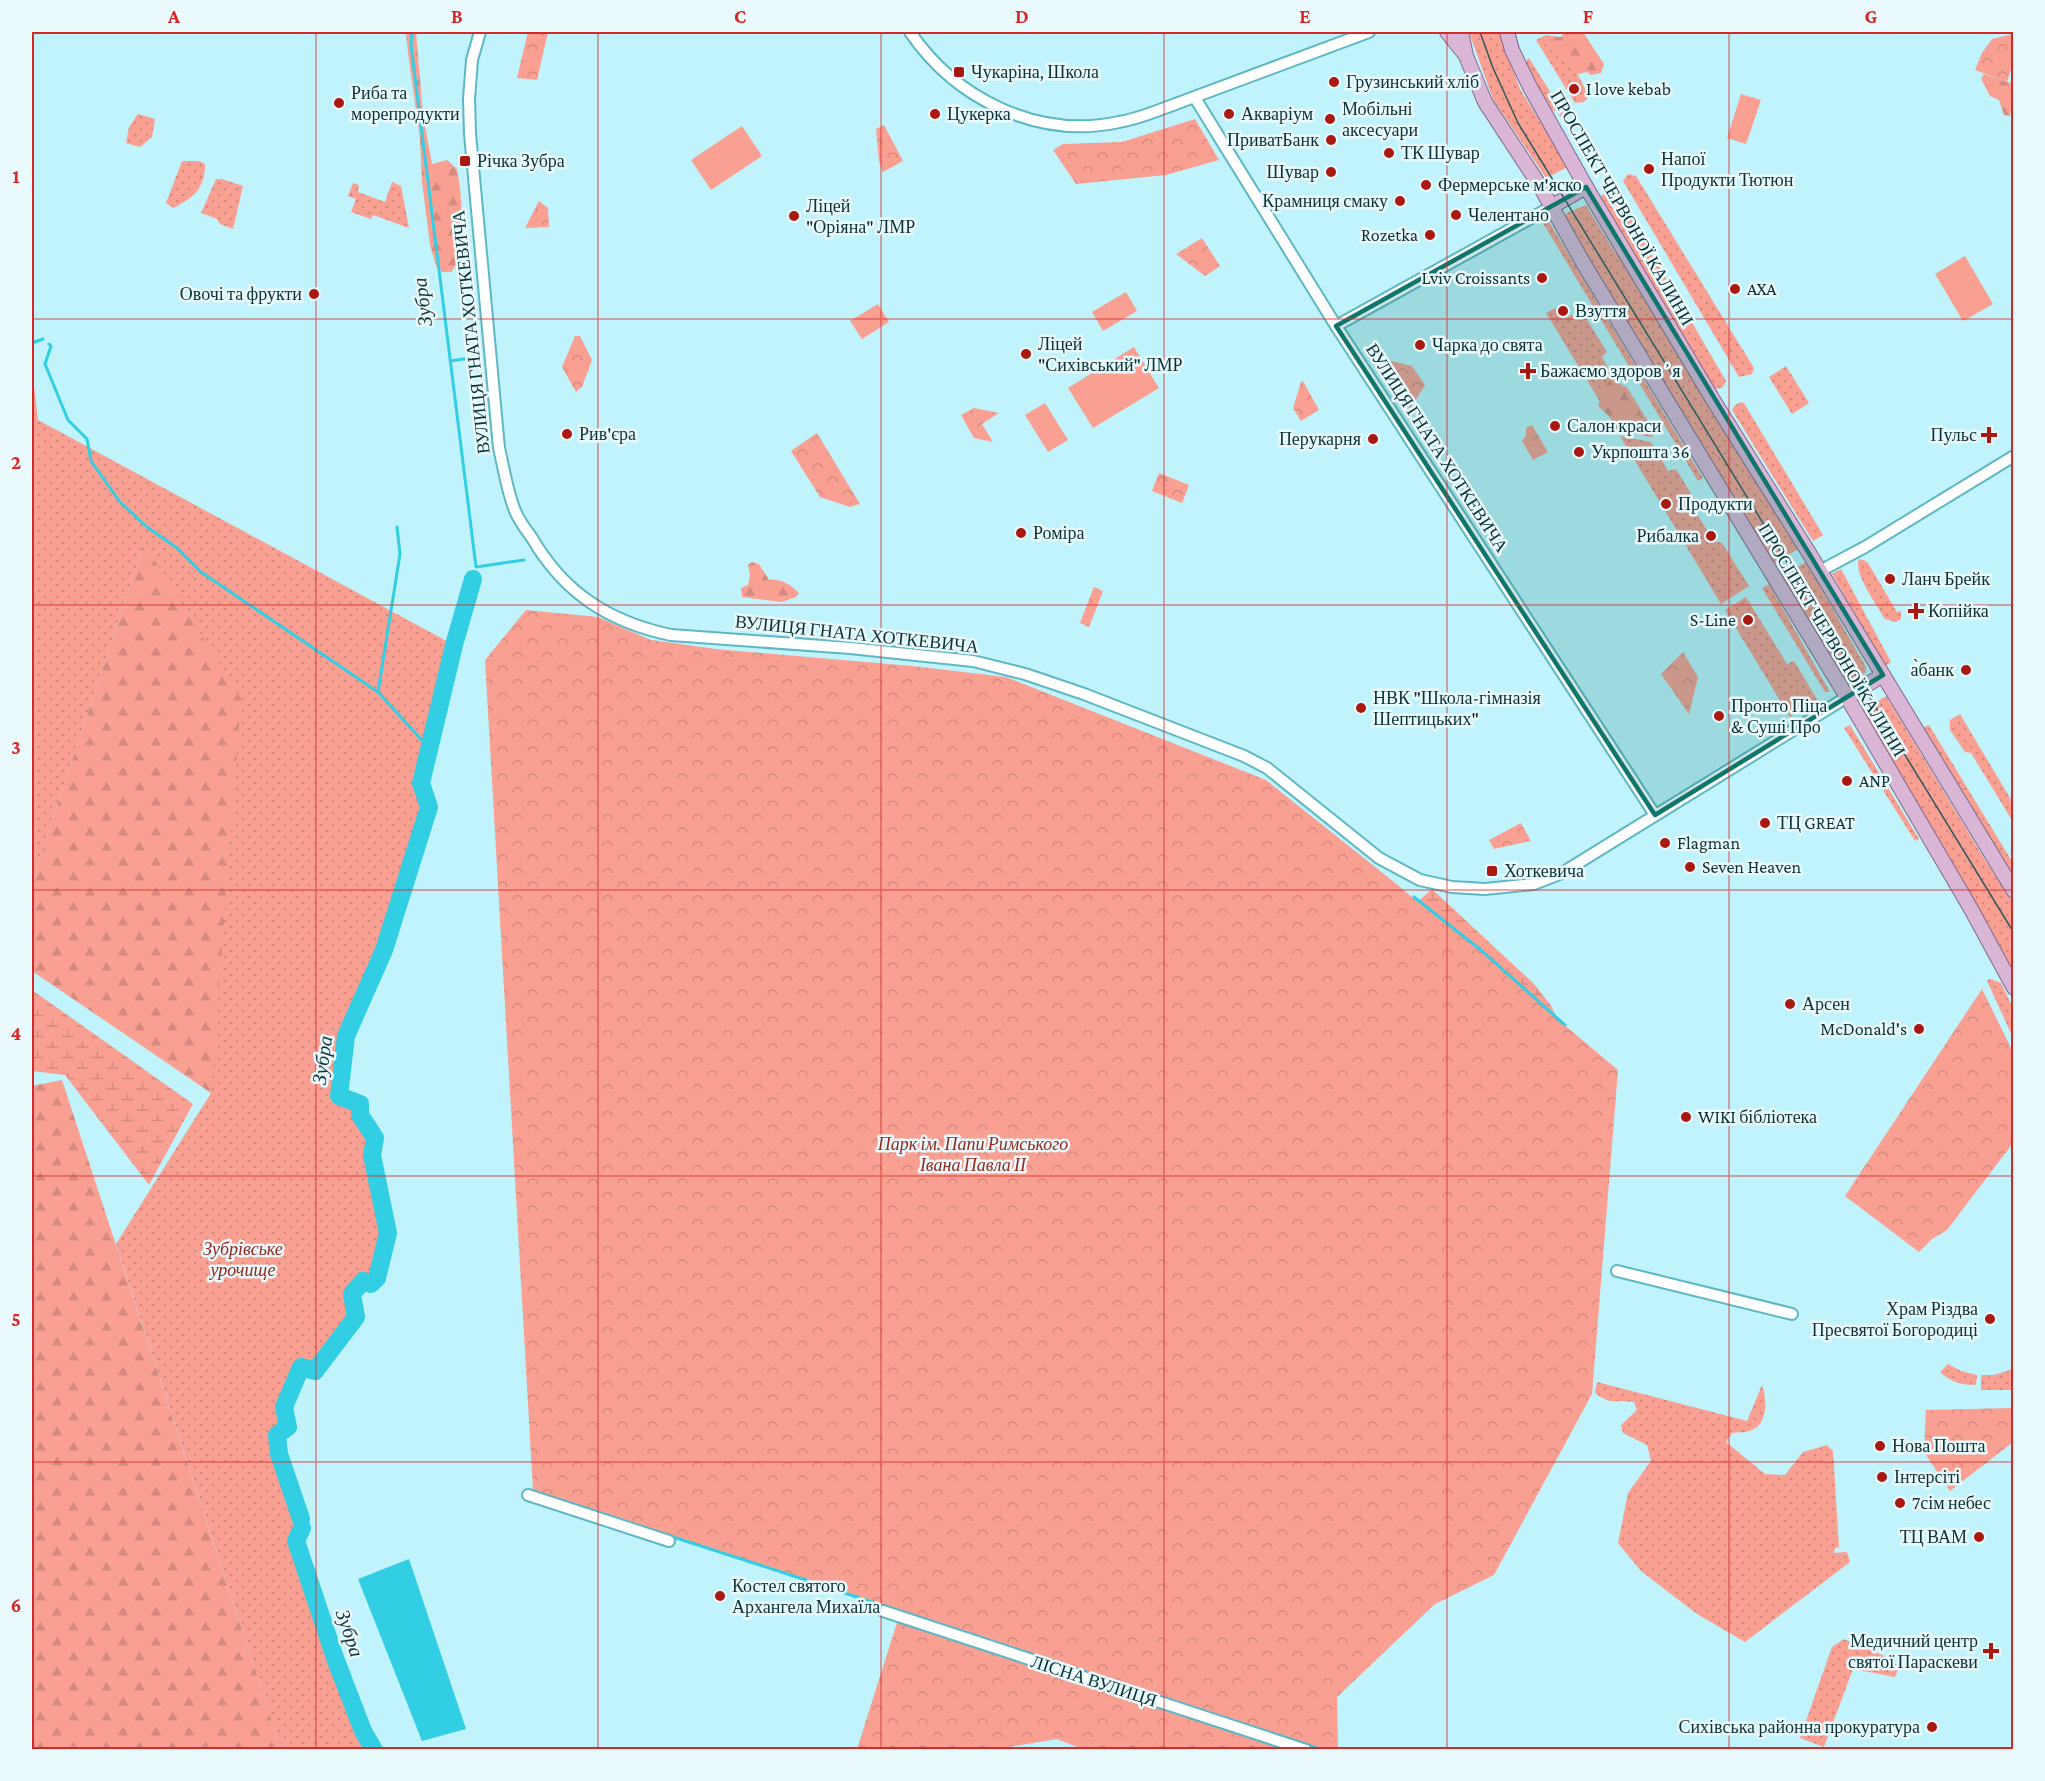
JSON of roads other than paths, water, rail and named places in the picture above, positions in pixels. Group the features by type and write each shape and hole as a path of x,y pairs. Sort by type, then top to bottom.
{"main road":[{"path":"1447,32 1466,56"},
{"name":"ПРОСПЕКТ ЧЕРВОНОЇ КАЛИНИ","path":"1461,32 1466,56 1485,102 1540,186 1846,698 1971,909 2013,988"},
{"name":"ПРОСПЕКТ ЧЕРВОНОЇ КАЛИНИ","path":"1507,32 1512,50 1530,87 1586,187 2013,891"},
{"path":"1551,207 1586,187"},
{"name":"ВУЛИЦЯ ГНАТА ХОТКЕВИЧА","path":"1846,698 1882,675"}],"street":[{"name":"ВУЛИЦЯ ГНАТА ХОТКЕВИЧА","path":"480,32 472,60 469,99 470,134 499,448 506,482 516,512 543,557 577,594 624,621 647,630 671,635 903,653 973,661 1025,674 1244,756 1267,768 1379,858 1420,880 1452,887 1485,889 1534,884 1562,873 1846,698"},
{"path":"910,32 924,52 955,81 984,102 1016,116 1048,124 1092,126 1118,123 1195,98 1369,32"},
{"name":"ВУЛИЦЯ ГНАТА ХОТКЕВИЧА","path":"1195,98 1336,326 1654,815"},
{"path":"1336,326 1551,207"},
{"path":"1820,572 2013,456"},
{"path":"1617,1271 1792,1314"},
{"path":"528,1495 669,1541"},
{"name":"ЛІСНА ВУЛИЦЯ","path":"883,1611 1306,1749"}],"water":[{"path":"409,1559 466,1729 422,1741 358,1579"}],"waterway":[{"name":"Зубра","path":"412,32 411,45 476,567 524,560"},
{"path":"32,343 43,339"},
{"path":"49,344 51,346 45,364 68,420 87,439 91,461 120,502 147,527 177,548 201,572 378,692 429,748"},
{"path":"451,361 475,357"},
{"path":"378,692 400,554 397,527"},
{"name":"Зубра","path":"301,1519 279,1454 277,1435 288,1427 284,1407 301,1367 315,1371 356,1317 352,1294 363,1281 371,1284 377,1278 388,1233 372,1155 375,1138 360,1115 360,1104 339,1096 346,1036 384,950 429,807 421,783 454,645 473,579"},
{"path":"1414,897 1482,951 1565,1025"},
{"name":"Зубра","path":"302,1528 296,1541 335,1658 363,1731 374,1750"},
{"path":"670,1536 806,1580"},
{"path":"811,1582 1323,1750"}],"tram line":[{"path":"1480,32 1493,68 1518,123 2014,933"}],"place":[{"name":"Чукаріна, Школа","path":"959,72"},
{"name":"Грузинський хліб","path":"1334,82"},
{"name":"I love kebab","path":"1574,89"},
{"name":"Риба та морепродукти","path":"339,103"},
{"name":"Цукерка","path":"935,114"},
{"name":"Акваріум","path":"1229,114"},
{"name":"Мобільні аксесуари","path":"1330,119"},
{"name":"ПриватБанк","path":"1331,140"},
{"name":"ТК Шувар","path":"1389,153"},
{"name":"Річка Зубра","path":"465,161"},
{"name":"Напої Продукти Тютюн","path":"1649,169"},
{"name":"Шувар","path":"1331,172"},
{"name":"Фермерське м'яско","path":"1426,185"},
{"name":"Крамниця смаку","path":"1400,201"},
{"name":"Челентано","path":"1456,215"},
{"name":"Ліцей \"Оріяна\" ЛМР","path":"794,216"},
{"name":"Rozetka","path":"1430,235"},
{"name":"Lviv Croissants","path":"1542,278"},
{"name":"AXA","path":"1735,289"},
{"name":"Овочі та фрукти","path":"314,294"},
{"name":"Взуття","path":"1563,311"},
{"name":"Чарка до свята","path":"1420,345"},
{"name":"Ліцей \"Сихівський\" ЛМР","path":"1026,354"},
{"name":"Бажаємо здоровʼя","path":"1528,371"},
{"name":"Салон краси","path":"1555,426"},
{"name":"Рив'єра","path":"567,434"},
{"name":"Пульс","path":"1989,435"},
{"name":"Перукарня","path":"1373,439"},
{"name":"Укрпошта 36","path":"1579,452"},
{"name":"Продукти","path":"1666,504"},
{"name":"Роміра","path":"1021,533"},
{"name":"Рибалка","path":"1711,536"},
{"name":"Ланч Брейк","path":"1890,579"},
{"name":"Копійка","path":"1916,611"},
{"name":"S-Line","path":"1748,620"},
{"name":"а̀банк","path":"1966,670"},
{"name":"НВК \"Школа-гімназія Шептицьких\"","path":"1361,708"},
{"name":"Пронто Піца & Суші Про","path":"1719,716"},
{"name":"ANP","path":"1847,781"},
{"name":"ТЦ GREAT","path":"1765,823"},
{"name":"Flagman","path":"1665,843"},
{"name":"Seven Heaven","path":"1690,867"},
{"name":"Хоткевича","path":"1492,871"},
{"name":"Арсен","path":"1790,1004"},
{"name":"McDonald's","path":"1919,1029"},
{"name":"WIKI бібліотека","path":"1686,1117"},
{"name":"Храм Різдва Пресвятої Богородиці","path":"1990,1319"},
{"name":"Нова Пошта","path":"1880,1446"},
{"name":"Інтерсіті","path":"1882,1477"},
{"name":"7сім небес","path":"1900,1503"},
{"name":"ТЦ ВАМ","path":"1979,1537"},
{"name":"Костел святого Архангела Михаїла","path":"720,1596"},
{"name":"Медичний центр святої Параскеви","path":"1991,1651"},
{"name":"Сихівська районна прокуратура","path":"1932,1727"}],"park label":[{"name":"Парк ім. Папи Римського Івана Павла ІІ","path":"973,1154"},
{"name":"Зубрівське урочище","path":"243,1259"}]}
